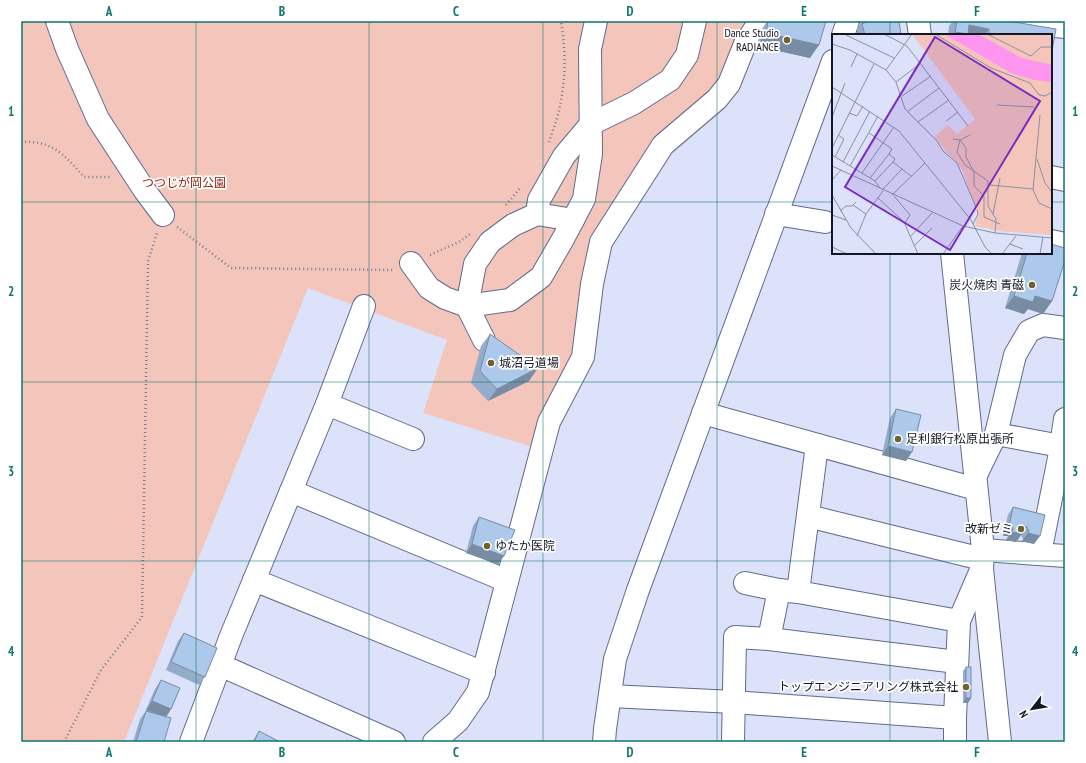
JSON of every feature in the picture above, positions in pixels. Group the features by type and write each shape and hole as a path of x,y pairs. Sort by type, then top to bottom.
{"street":[{"path":"56,21 98,118 163,215"},
{"path":"411,263 429,288 446,298 467,306 510,300 540,277 584,199 591,154 590,49 596,21"},
{"path":"537,214 539,200 564,156 591,124 634,103 670,80 687,55 695,21"},
{"path":"434,742 458,721 478,692 549,422 583,357 592,284 601,242 663,145 717,99 729,84 745,44 760,21"},
{"path":"842,34 848,21"},
{"path":"918,21 920,34"},
{"path":"1010,21 1065,27"},
{"path":"604,742 617,652 638,590 832,64"},
{"path":"1052,176 1065,180"},
{"path":"484,340 467,306 475,264 490,242 513,225 537,214 573,220"},
{"path":"776,214 825,222"},
{"path":"1052,241 1065,244"},
{"path":"952,254 976,483 1000,742"},
{"path":"191,742 254,580 327,404 364,306"},
{"path":"976,483 996,434 1015,355 1029,331 1043,325 1065,328"},
{"path":"327,404 413,439"},
{"path":"703,413 817,445 976,483"},
{"path":"1040,553 1065,419"},
{"path":"996,434 1061,446"},
{"path":"769,639 789,591 808,516 817,445"},
{"path":"291,491 507,581"},
{"path":"808,516 982,559 1040,553 1065,556"},
{"path":"955,742 959,621 982,559"},
{"path":"254,580 484,673"},
{"path":"745,583 959,621"},
{"path":"733,742 734,702 729,636 769,639 957,662"},
{"path":"220,665 394,742"},
{"path":"610,696 734,702 955,718"}],"path":[{"path":"548,143 559,111 565,77 564,43 561,21"},
{"path":"21,142 54,147 69,160 84,177 137,178"},
{"path":"502,209 512,200 524,184"},
{"path":"64,742 101,670 142,617 148,261 163,215 231,268 411,263 458,242 476,231"}],"green space":[{"name":"つつじが岡公園","path":"21,21 750,21 721,79 616,201 575,354 536,448 423,413 447,340 308,288 124,742 21,742"}],"building":[{"path":"768,21 826,21 819,45 766,33"},
{"path":"868,21 899,21 901,34 865,34 862,24"},
{"path":"957,21 1008,21 1056,29 1052,51 1052,34 989,34 989,29 969,25 968,34 955,32"},
{"name":"炭火焼肉 青磁","path":"1052,244 1065,248 1065,260 1052,301 1035,296 1033,302 1014,296 1027,254 1052,254"},
{"path":"490,334 538,368 497,389 480,371"},
{"name":"足利銀行松原出張所","path":"896,409 921,415 912,452 888,446"},
{"path":"1013,507 1045,515 1040,536 1028,533 1029,531 1027,527 1023,526 1022,534 1012,532 1013,528 1009,527"},
{"path":"479,517 515,530 504,556 472,544"},
{"path":"184,633 217,648 205,677 171,662"},
{"path":"966,667 971,667 971,698 966,698"},
{"path":"161,680 180,688 171,709 152,701"},
{"path":"146,711 171,718 164,742 136,742"},
{"path":"259,731 280,742 254,742"},
{"path":"986,741 986,742 966,742"}],"place":[{"name":"Dance Studio RADIANCE","path":"787,40"},
{"name":"炭火焼肉 青磁","path":"1032,285"},
{"name":"城沼弓道場","path":"491,363"},
{"name":"足利銀行松原出張所","path":"898,439"},
{"name":"改新ゼミ","path":"1021,529"},
{"name":"ゆたか医院","path":"487,546"},
{"name":"トップエンジニアリング株式会社","path":"966,687"}]}
